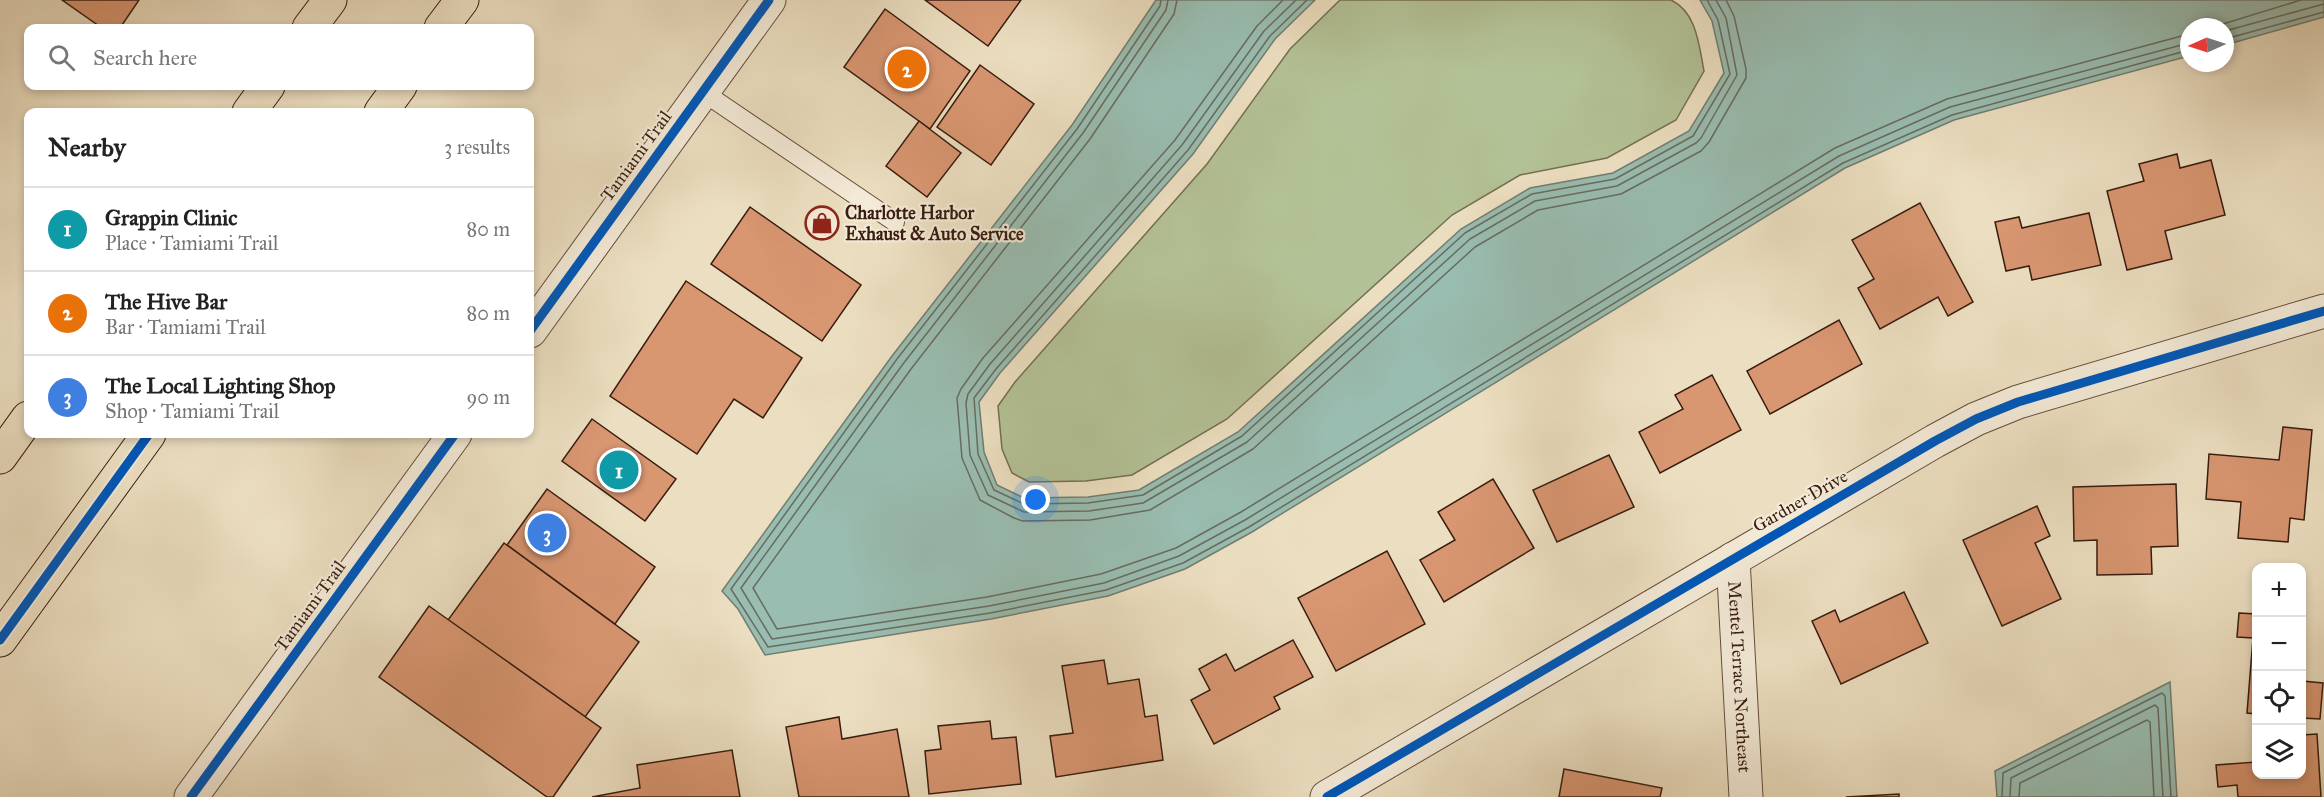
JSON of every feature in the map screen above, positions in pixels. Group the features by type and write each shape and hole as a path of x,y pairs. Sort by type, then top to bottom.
{"main road":[{"path":"312,24 330,0"},
{"path":"444,24 462,0"},
{"path":"252,108 265,90"},
{"path":"384,108 397,90"},
{"path":"0,457 24,424"},
{"path":"0,640 146,438"}],"street":[{"name":"Tamiami Trail","path":"534,325 769,0"},
{"name":"Gardner Drive","path":"1327,797 1976,419 2018,402 2324,311"},
{"name":"Tamiami Trail","path":"191,797 452,438"},
{"name":"Mentel Terrace Northeast","path":"1733,559 1746,797"}],"lane":[{"path":"703,92 895,222"}],"green space":[{"path":"1340,0 1671,0 1680,5 1692,21 1704,71 1676,120 1607,158 1520,175 1452,215 1227,419 1132,475 1086,481 1029,482 1012,473 1002,449 998,406 1015,382 1207,164 1290,49"}],"water":[{"path":"1156,0 1315,0 1275,39 1193,154 1000,373 979,402 984,452 997,485 1024,498 1088,497 1139,490 1238,432 1461,229 1530,188 1613,173 1689,131 1724,73 1712,21 1700,0 2324,0 2324,17 2234,42 2234,18 2180,18 2180,58 1954,120 1845,168 1252,532 1185,569 1108,596 991,619 765,655 738,609 722,591 892,356 1072,125"},
{"path":"2170,682 2177,797 1997,797 1995,771"}],"building":[{"path":"62,0 139,0 123,24 96,24"},
{"path":"925,0 1021,0 988,46"},
{"path":"885,9 970,71 930,129 844,67"},
{"path":"980,65 1034,104 991,165 937,127"},
{"path":"919,121 961,153 927,197 886,166"},
{"path":"2177,154 2180,168 2211,160 2225,215 2165,231 2172,259 2127,270 2107,191 2144,181 2139,164"},
{"path":"1920,203 1973,302 1948,316 1938,297 1880,329 1858,288 1874,279 1852,240"},
{"path":"750,207 861,285 822,341 711,264"},
{"path":"2089,213 2101,265 2032,280 2029,266 2006,271 1995,222 2019,217 2022,228"},
{"path":"686,281 802,358 763,418 734,399 697,454 610,396"},
{"path":"1839,320 1862,364 1770,414 1747,371"},
{"path":"1712,375 1741,430 1660,473 1639,432 1683,409 1675,395"},
{"path":"592,419 676,479 645,521 562,461"},
{"path":"2283,427 2312,430 2304,520 2290,518 2288,542 2238,538 2241,502 2206,499 2209,454 2279,460"},
{"path":"1609,455 1634,507 1557,542 1533,490"},
{"path":"1493,479 1534,548 1444,602 1420,560 1455,540 1438,512"},
{"path":"2176,484 2178,546 2151,547 2152,574 2097,575 2097,540 2074,541 2073,487"},
{"path":"547,489 655,567 615,624 507,545"},
{"path":"2037,506 2050,536 2035,543 2061,599 2002,626 1963,540"},
{"path":"504,543 639,642 585,717 448,620"},
{"path":"1387,551 1425,624 1336,671 1298,598"},
{"path":"1904,592 1928,643 1841,684 1812,621 1835,610 1840,622"},
{"path":"429,606 601,728 553,797 547,797 379,677"},
{"path":"2239,613 2252,614 2252,638 2237,637"},
{"path":"1293,640 1313,677 1274,697 1280,709 1214,744 1191,700 1210,690 1199,669 1226,654 1235,671"},
{"path":"2252,650 2252,714 2247,713"},
{"path":"1104,660 1108,684 1139,679 1145,717 1157,715 1163,760 1056,777 1050,736 1073,733 1062,666"},
{"path":"2306,681 2323,683 2320,719 2306,718"},
{"path":"839,717 842,739 897,729 909,797 799,797 786,727"},
{"path":"990,721 992,739 1016,737 1021,784 929,794 925,751 941,749 938,726"},
{"path":"2317,734 2321,797 2238,797 2237,785 2218,787 2216,765 2252,762 2252,779 2306,779 2306,735"},
{"path":"732,750 740,797 592,797 640,788 637,765"},
{"path":"1564,769 1662,788 1660,797 1559,797"},
{"path":"1899,794 1899,797 1846,797"}],"cycle path":[{"path":"534,325 769,0"},
{"path":"1327,797 1976,419 2018,402 2324,311"},
{"path":"0,640 146,438"},
{"path":"191,797 452,438"}],"place":[{"name":"The Hive Bar","path":"907,69"},
{"name":"Charlotte Harbor Exhaust & Auto Service","path":"822,223"},
{"name":"Grappin Clinic","path":"619,470"},
{"name":"The Local Lighting Shop","path":"547,533"}]}
